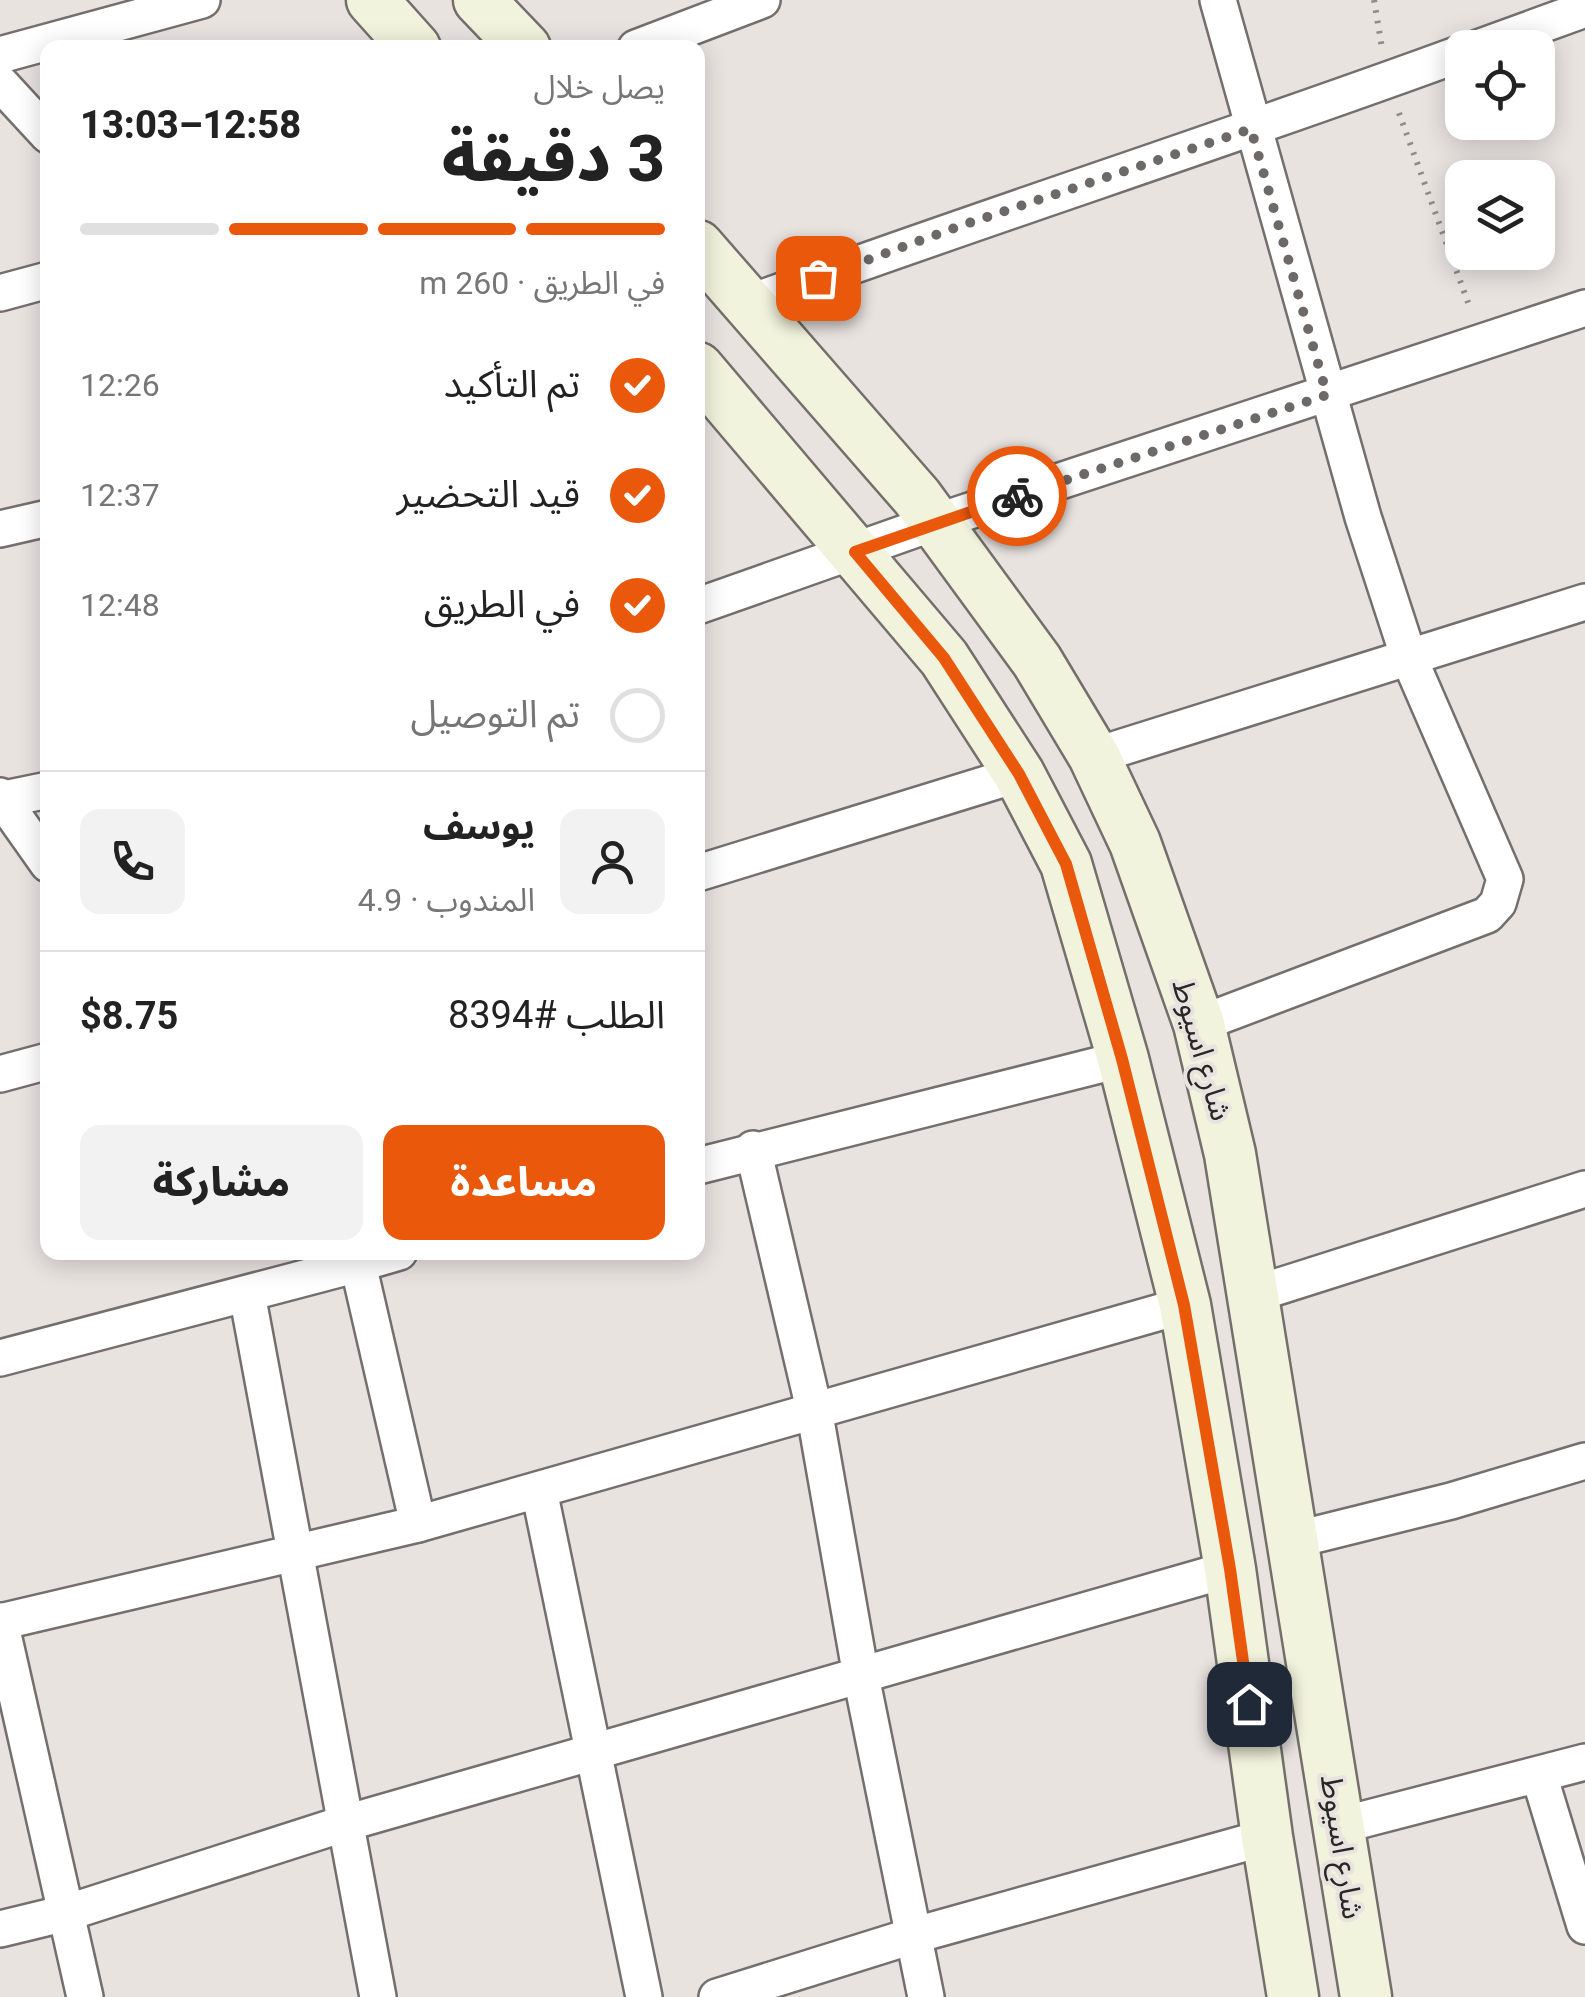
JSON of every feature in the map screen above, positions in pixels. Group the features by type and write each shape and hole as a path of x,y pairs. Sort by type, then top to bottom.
{"street":[{"path":"58,40 202,0"},
{"path":"372,0 408,40"},
{"path":"478,0 517,40"},
{"path":"657,40 762,0"},
{"path":"1199,1024 1487,915 1498,903 1504,887 1503,870 1410,658 1327,395 1218,0"},
{"path":"1527,30 1585,9"},
{"path":"0,56 40,45"},
{"path":"746,304 1445,59"},
{"path":"0,83 40,126"},
{"name":"شارع اسيوط","path":"705,254 936,522 1038,661 1094,756 1135,843 1199,1024 1230,1154 1366,1997"},
{"path":"0,293 40,282"},
{"path":"705,604 936,522 1585,308"},
{"path":"705,376 944,658 1019,774 1066,864 1122,1059 1184,1305 1230,1569 1292,1997"},
{"path":"3,522 40,519"},
{"path":"1094,756 1585,602"},
{"path":"705,872 1019,774"},
{"path":"40,792 1,799 40,853"},
{"path":"1066,864 1135,843"},
{"path":"705,1164 1122,1059"},
{"path":"0,1074 40,1063"},
{"path":"753,1150 814,1410 861,1676 926,1997"},
{"path":"1255,1294 1585,1189"},
{"path":"0,1358 371,1260"},
{"path":"358,1264 418,1524"},
{"path":"247,1294 378,1997"},
{"path":"85,1997 0,1622 418,1524 1184,1305"},
{"path":"1294,1540 1585,1461"},
{"path":"539,1490 644,1997"},
{"path":"0,1929 66,1913 346,1823 1230,1569"},
{"path":"1253,1738 1322,1728"},
{"path":"1338,1826 1585,1762"},
{"path":"1539,1775 1585,1926"},
{"path":"717,1997 912,1936 1267,1836"}],"path":[{"path":"1388,80 1483,344"}],"way so far":[{"path":"818,278 1251,129 1327,395 1017,496"}],"route":[{"path":"1017,496 855,552 944,658 1019,774 1066,864 1122,1059 1184,1305 1249,1704"}]}
